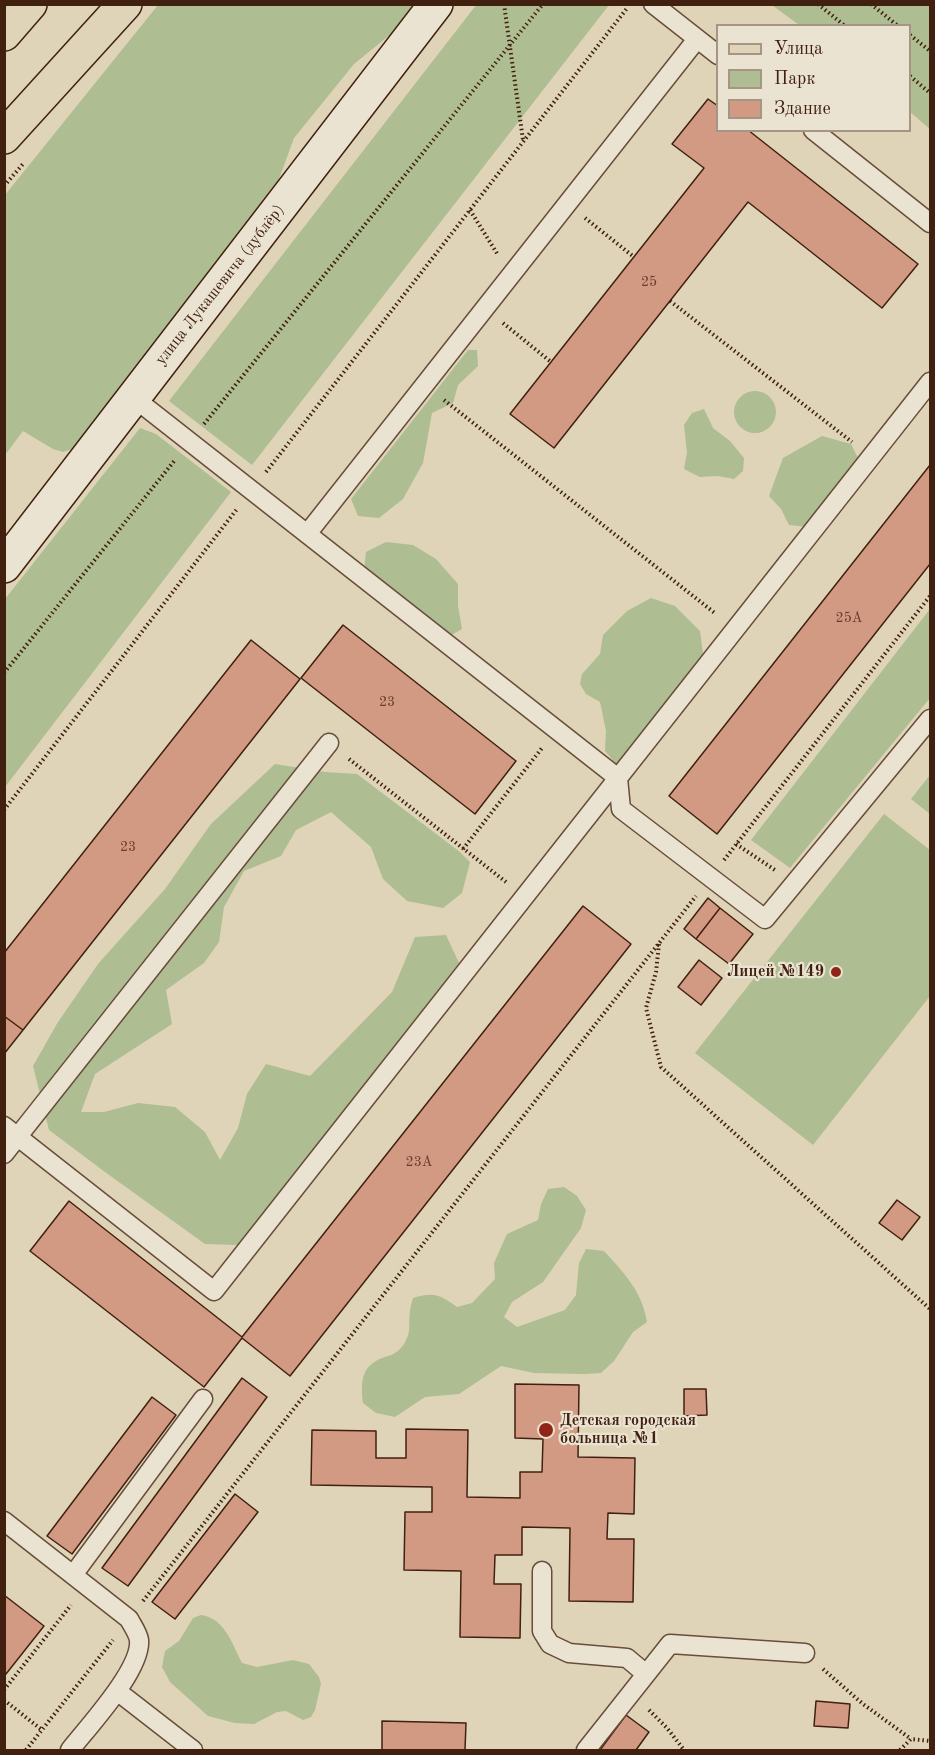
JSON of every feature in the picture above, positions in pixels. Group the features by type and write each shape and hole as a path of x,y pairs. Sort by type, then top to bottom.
{"main road":[{"path":"4,21 16,4"},
{"path":"4,34 30,4"},
{"path":"9,131 99,4"},
{"path":"9,131 125,4"}],"street":[{"name":"улица Лукашевича (дублёр)","path":"4,566 436,4"}],"lane":[{"path":"652,4 716,54"},
{"path":"307,534 697,39"},
{"path":"816,132 930,223"},
{"path":"11,1131 214,1291 930,382"},
{"path":"134,398 618,778 621,809 765,919 930,719"},
{"path":"4,1155 11,1131 329,743"},
{"path":"73,1575 203,1399"},
{"path":"4,1521 129,1619 139,1640 136,1661 117,1691 70,1750"},
{"path":"543,1571 543,1631 550,1644 570,1653 627,1658 646,1674"},
{"path":"586,1750 670,1644 805,1653"},
{"path":"117,1691 193,1750"}],"path":[{"path":"504,4 524,141"},
{"path":"4,673 543,4"},
{"path":"4,810 629,4"},
{"path":"818,4 843,24"},
{"path":"871,4 896,24"},
{"path":"911,36 930,51"},
{"path":"911,78 930,93"},
{"path":"470,210 510,276"},
{"path":"583,216 634,257"},
{"path":"670,301 871,458"},
{"path":"501,321 551,362"},
{"path":"425,385 736,629"},
{"path":"26,1750 930,596"},
{"path":"463,849 546,743"},
{"path":"736,844 794,883"},
{"path":"659,944 656,972 646,1008 661,1067 930,1309"},
{"path":"4,1690 78,1596"},
{"path":"805,1653 863,1704 911,1739 930,1741"},
{"path":"632,1692 667,1728 684,1750"},
{"path":"4,1700 42,1730"},
{"path":"900,1750 911,1739"}],"green space":[{"path":"477,4 609,5 252,465 169,401"},
{"path":"158,5 416,5 397,29 354,64 294,138 279,179 72,449 63,452 53,449 23,431 5,455 5,195"},
{"path":"772,5 930,5 930,129 911,113 911,24 798,24"},
{"path":"468,350 477,350 478,366 458,385 453,403 432,413 423,463 403,499 379,518 358,516 351,499"},
{"path":"755,391 770,397 776,412 770,427 755,433 740,427 734,412 740,397"},
{"path":"704,409 713,428 730,441 744,458 743,471 734,479 718,476 700,477 684,469 687,452 684,425 692,413"},
{"path":"140,428 156,434 231,492 5,787 5,599"},
{"path":"822,436 851,444 860,462 808,527 789,525 781,509 769,496 783,458"},
{"path":"386,542 413,545 436,559 458,584 458,606 462,629 448,637 364,570 366,552"},
{"path":"651,598 675,606 700,631 704,661 617,765 605,751 606,731 600,702 586,694 580,684 582,674 600,654 603,635 627,611"},
{"path":"930,609 930,698 790,868 751,840"},
{"path":"275,764 325,772 357,774 470,862 462,893 443,908 407,901 383,879 371,847 331,812 296,830 281,856 244,871 224,907 219,942 204,963 166,990 172,1024 95,1074 81,1112 104,1112 138,1103 175,1107 205,1132 220,1160 238,1128 247,1094 266,1064 310,1076 392,992 415,937 446,935 459,963 238,1245 205,1244 49,1130 33,1066 58,1022 98,964 165,889 211,824"},
{"path":"930,775 930,814 911,799"},
{"path":"884,814 930,850 930,996 813,1145 695,1053"},
{"path":"564,1187 577,1196 586,1210 581,1228 543,1282 512,1302 504,1317 517,1327 565,1310 576,1295 579,1263 586,1249 604,1251 636,1292 645,1311 647,1322 633,1332 614,1361 601,1373 585,1374 534,1373 501,1366 459,1394 425,1397 395,1417 376,1413 363,1403 362,1385 367,1369 376,1361 397,1352 404,1344 409,1332 413,1298 436,1295 457,1307 472,1303 495,1279 494,1263 507,1234 538,1220 541,1204 548,1189"},
{"path":"201,1615 209,1617 222,1626 242,1663 257,1667 293,1660 309,1664 319,1677 321,1684 311,1717 303,1720 286,1711 277,1712 254,1724 235,1723 208,1716 170,1682 162,1667 165,1651 179,1641 193,1618"}],"building":[{"path":"708,99 716,105 716,132 751,132 918,264 882,308 748,202 554,448 510,414 704,168 672,144"},
{"path":"930,465 930,564 717,834 669,796"},
{"path":"343,625 516,761 475,814 301,678"},
{"path":"251,640 300,679 23,1030 4,1016 4,953"},
{"path":"708,898 720,908 696,939 684,929"},
{"path":"583,906 631,944 290,1376 242,1338 204,1387 30,1251 69,1201 242,1337"},
{"path":"720,908 753,934 729,964 696,939"},
{"path":"699,960 722,978 701,1005 678,987"},
{"path":"4,1016 23,1030 4,1054"},
{"path":"897,1200 920,1217 902,1240 879,1223"},
{"path":"242,1378 267,1397 128,1586 102,1568"},
{"path":"515,1384 579,1385 578,1457 635,1458 634,1514 608,1513 607,1539 634,1539 633,1602 569,1601 570,1528 522,1527 522,1555 495,1555 494,1584 521,1584 520,1638 460,1637 461,1571 404,1570 405,1512 432,1512 432,1487 311,1485 312,1430 376,1431 376,1458 406,1458 406,1429 468,1430 467,1497 520,1498 520,1472 542,1472 543,1439 515,1438"},
{"path":"684,1389 706,1389 707,1415 684,1416"},
{"path":"152,1397 176,1415 72,1554 47,1536"},
{"path":"235,1494 258,1512 175,1619 152,1602"},
{"path":"4,1595 44,1626 6,1674 4,1672"},
{"path":"816,1701 850,1704 848,1728 814,1726"},
{"path":"626,1715 649,1732 636,1750 600,1750"},
{"path":"382,1721 466,1723 465,1750 382,1750"}],"place":[{"name":"Лицей №149","path":"836,972"},
{"name":"Детская городская больница №1","path":"546,1430"}]}
